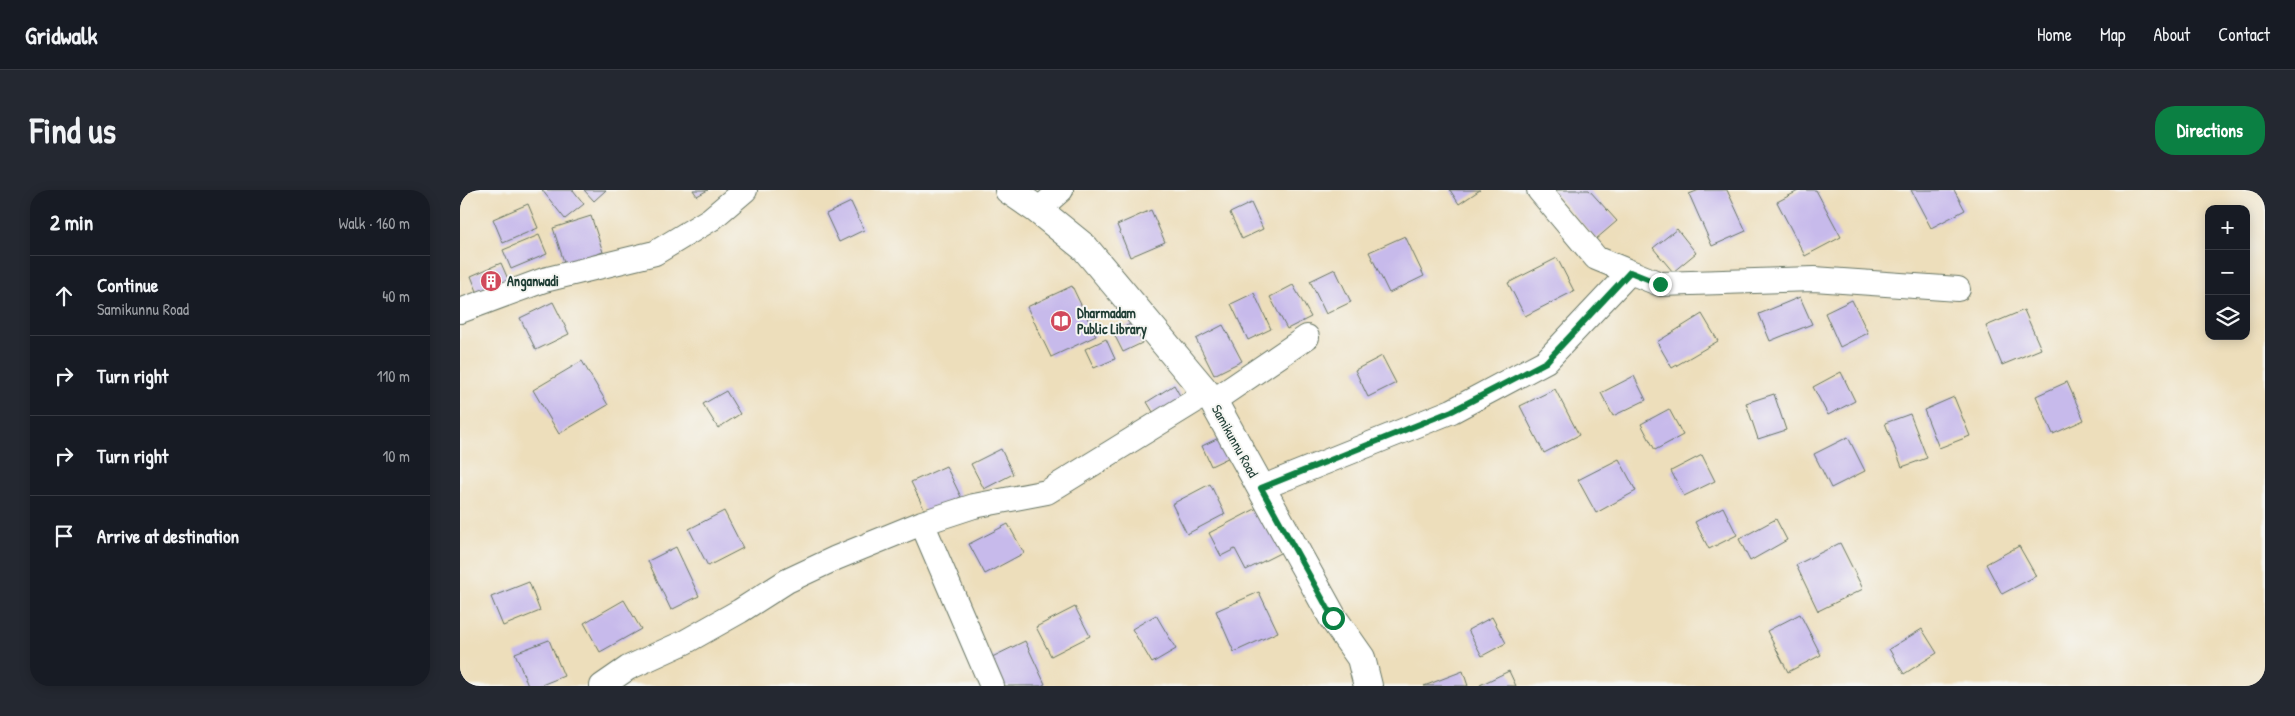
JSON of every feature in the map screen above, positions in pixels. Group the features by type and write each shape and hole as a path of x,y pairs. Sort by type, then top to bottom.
{"main road":[{"name":"Samikunnu Road","path":"1009,190 1038,210 1085,248 1210,397 1333,618 1360,658 1368,686"}],"street":[{"path":"460,311 476,307 544,280 655,253 711,219 745,190"},
{"path":"1038,210 1061,190"},
{"path":"1539,190 1596,258 1660,284 1814,279 1958,288"},
{"path":"1261,488 1452,411 1546,362 1630,272"},
{"path":"602,686 628,668 685,642 787,582 836,558 922,523 974,506 1047,492 1210,397 1307,336"},
{"path":"922,523 992,686"}],"building":[{"path":"542,190 573,190 584,204 565,219"},
{"path":"584,190 606,190 594,201"},
{"path":"693,190 708,190 697,196"},
{"path":"1450,190 1480,190 1459,204"},
{"path":"1552,190 1589,190 1617,221 1596,239"},
{"path":"1699,190 1727,190 1746,231 1712,246 1689,194"},
{"path":"1800,190 1816,190 1841,237 1805,256 1777,202"},
{"path":"1911,190 1954,190 1965,210 1931,228"},
{"path":"851,202 864,230 839,242 826,214"},
{"path":"1251,203 1263,229 1242,239 1230,213"},
{"path":"528,204 538,228 503,243 493,219"},
{"path":"1151,210 1165,242 1130,257 1117,225"},
{"path":"591,216 603,252 565,265 553,228"},
{"path":"1677,229 1696,253 1673,272 1653,248"},
{"path":"539,235 547,254 511,269 503,250"},
{"path":"1405,236 1424,276 1389,293 1369,252"},
{"path":"1557,258 1574,291 1525,316 1508,283"},
{"name":"Anganwadi","path":"501,263 511,286 480,299 471,276"},
{"path":"1335,269 1351,302 1326,314 1310,281"},
{"path":"1293,285 1311,317 1287,329 1270,297"},
{"name":"Dharmadam Public Library","path":"1072,286 1096,336 1051,357 1027,307"},
{"path":"1254,293 1271,329 1248,340 1231,304"},
{"path":"1800,297 1812,324 1770,341 1759,314"},
{"path":"1852,300 1868,333 1840,347 1825,313"},
{"path":"553,302 569,334 536,350 520,318"},
{"path":"2024,310 2041,349 2002,365 1986,326"},
{"path":"1702,314 1718,341 1672,368 1657,342"},
{"path":"1133,323 1142,343 1123,352 1113,332"},
{"path":"1223,325 1242,361 1214,375 1196,339"},
{"path":"1106,339 1115,359 1094,368 1085,349"},
{"path":"1382,356 1396,383 1368,397 1355,370"},
{"path":"582,361 608,405 559,434 533,390"},
{"path":"1841,372 1855,401 1828,415 1813,387"},
{"path":"1634,376 1646,400 1613,416 1601,393"},
{"path":"2067,382 2084,420 2053,434 2036,396"},
{"path":"1174,385 1183,401 1156,417 1147,402"},
{"path":"1555,389 1579,435 1544,453 1520,406"},
{"path":"726,391 740,414 718,428 703,404"},
{"path":"1774,394 1786,430 1758,439 1746,403"},
{"path":"1954,397 1970,436 1939,448 1924,410"},
{"path":"1669,409 1683,435 1655,450 1641,424"},
{"path":"1910,414 1927,458 1902,467 1885,423"},
{"path":"1227,434 1236,454 1211,466 1202,446"},
{"path":"1848,437 1865,471 1831,488 1814,454"},
{"path":"1001,449 1013,474 984,489 971,464"},
{"path":"1702,455 1715,481 1684,496 1671,471"},
{"path":"1619,459 1636,491 1596,513 1578,480"},
{"path":"946,466 961,497 926,513 911,482"},
{"path":"1210,484 1225,514 1187,534 1172,504"},
{"path":"1261,506 1284,551 1246,570 1235,549 1221,556 1209,533"},
{"path":"1723,507 1737,535 1709,549 1695,522"},
{"path":"724,511 743,548 708,566 689,529"},
{"path":"1776,519 1787,540 1750,561 1739,539"},
{"path":"1008,524 1024,553 985,574 969,544"},
{"path":"1840,543 1863,589 1818,611 1796,565"},
{"path":"2019,546 2036,576 2002,594 1986,564"},
{"path":"676,547 699,596 671,610 648,561"},
{"path":"529,582 540,611 503,626 491,597"},
{"path":"1259,592 1278,632 1234,652 1216,611"},
{"path":"624,600 641,629 600,652 584,623"},
{"path":"1075,607 1090,636 1051,656 1036,627"},
{"path":"1800,614 1821,655 1788,672 1767,631"},
{"path":"1156,615 1176,649 1152,663 1132,629"},
{"path":"1492,617 1506,643 1482,656 1468,630"},
{"path":"1922,629 1937,653 1904,674 1889,649"},
{"path":"549,640 564,676 539,686 528,686 515,653"},
{"path":"1025,641 1045,684 1041,686 1001,686 988,659"},
{"path":"1463,671 1468,686 1424,686"},
{"path":"1509,671 1516,686 1480,686 1480,685"}],"place":[{"name":"Anganwadi","path":"491,281"},
{"name":"Dharmadam Public Library","path":"1061,321"}],"route":[{"path":"1333,618 1261,488 1452,411 1546,362 1630,272 1660,284"}]}
